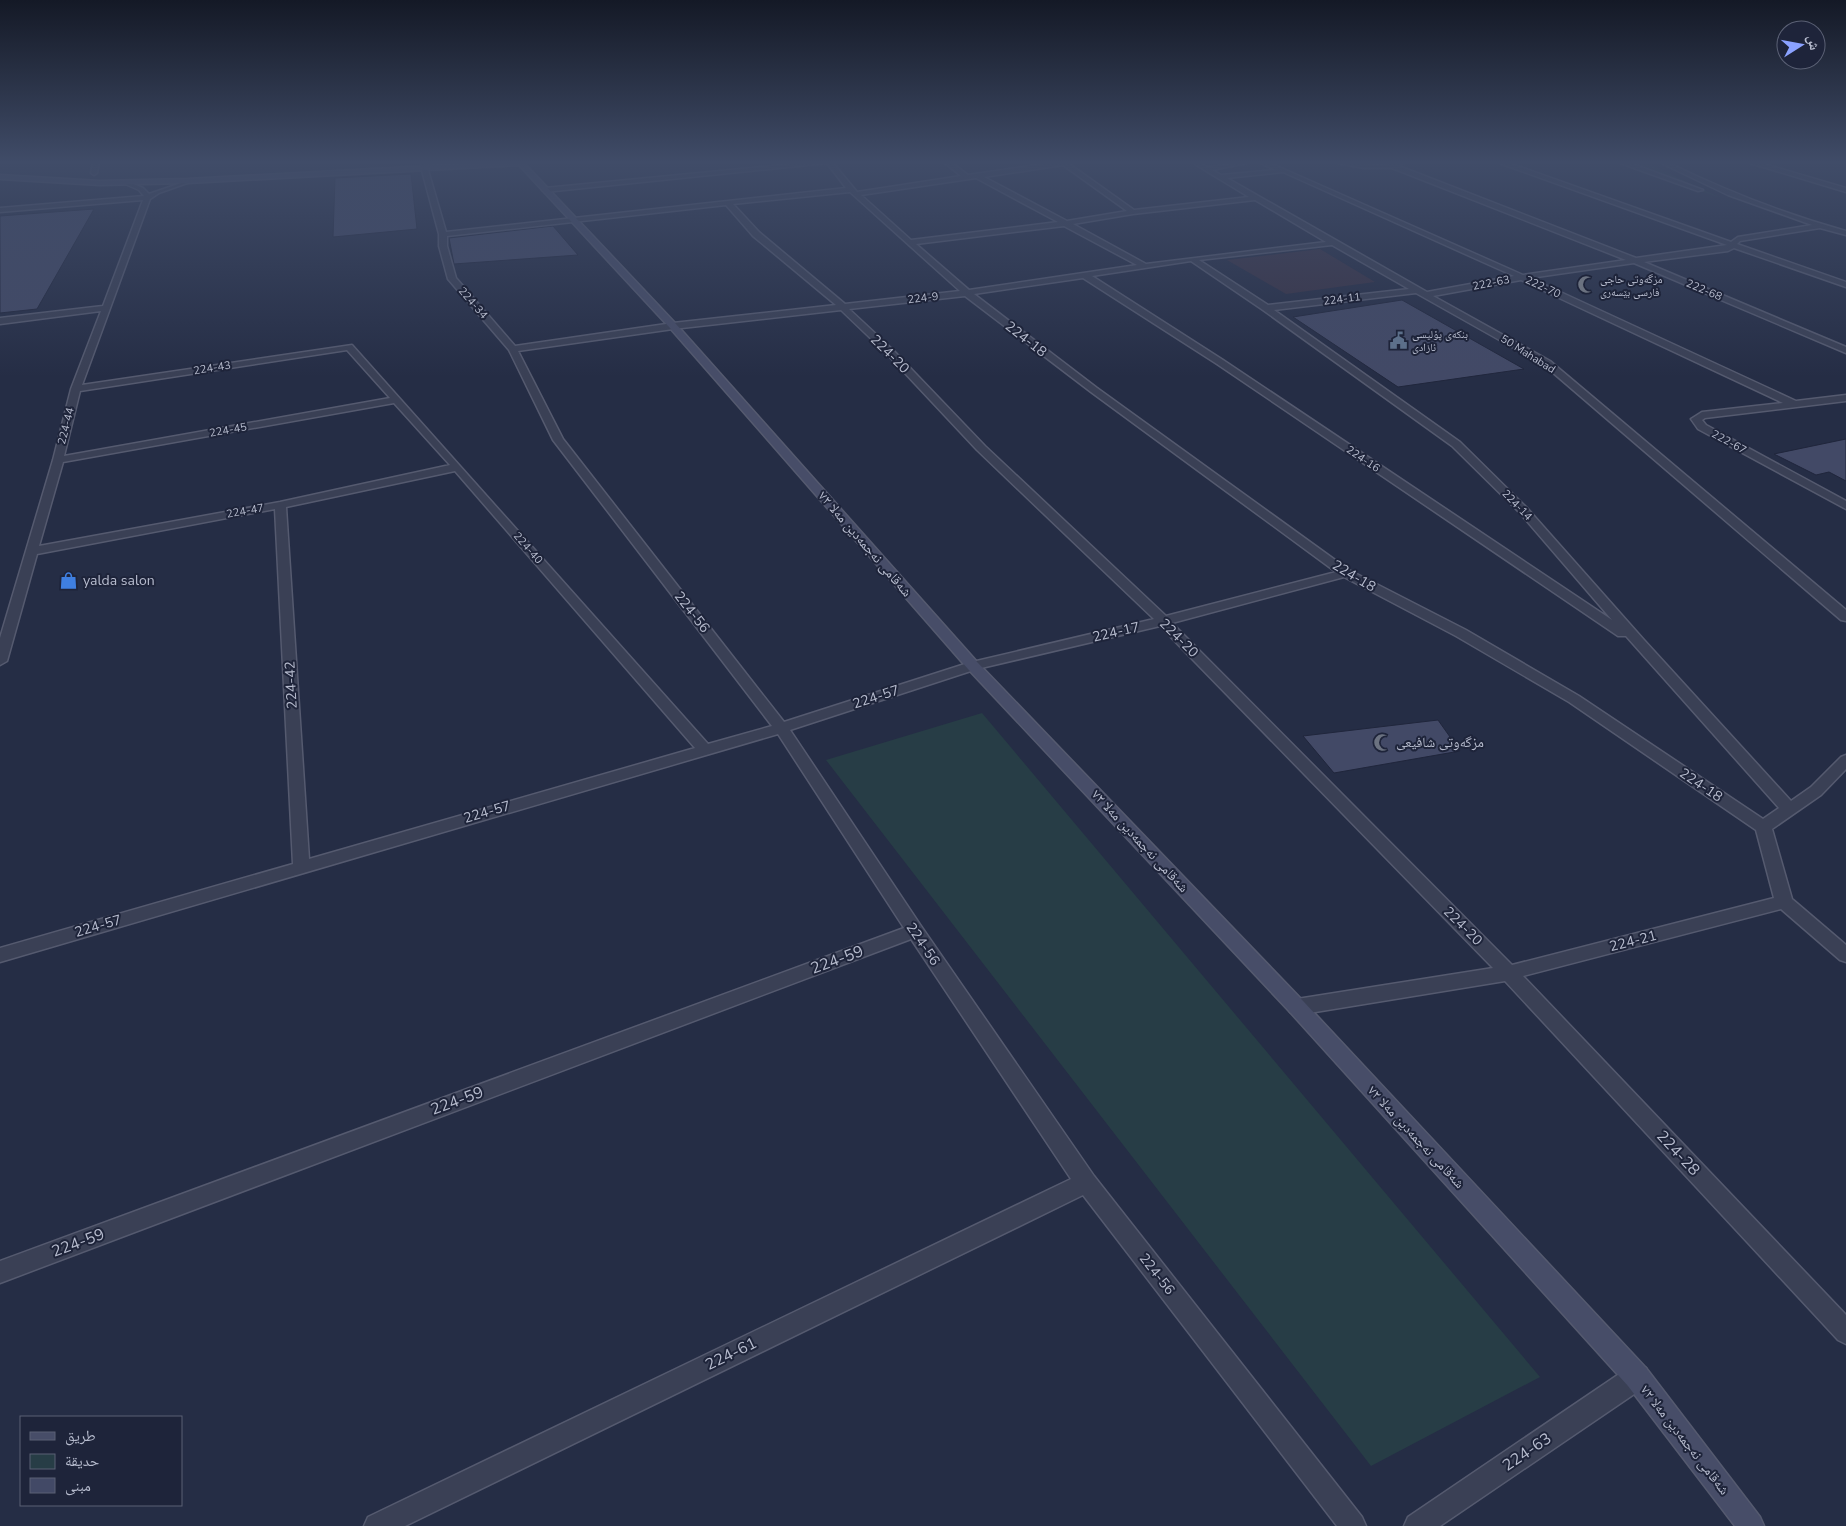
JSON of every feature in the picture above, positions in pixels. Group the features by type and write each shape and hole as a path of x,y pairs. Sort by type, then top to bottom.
{"main road":[{"name":"شەقامی نەجمەدین مەلا ٧٢","path":"586,234 673,326 973,666 1297,1007 1637,1377 1751,1526"}],"street":[{"name":"224-44","path":"0,661 58,460 76,389 134,234"},
{"name":"224-34","path":"443,234 443,246 452,279 512,349"},
{"name":"224-20","path":"756,234 844,308 890,352 981,448 1163,621 1509,973"},
{"name":"224-18","path":"902,234 968,293 1094,390 1345,573 1460,633 1574,699 1763,827"},
{"path":"911,242 976,234"},
{"path":"1089,234 1147,267"},
{"name":"50 Mahabad","path":"1318,234 1547,363 1846,617"},
{"name":"222-70","path":"1426,234 1794,404"},
{"name":"222-68","path":"1567,234 1846,350"},
{"path":"1704,234 1846,285"},
{"name":"222-63","path":"1426,295 1522,277 1633,260 1728,249 1738,239 1768,234"},
{"name":"224-9","path":"512,349 673,326 968,293 1192,259 1333,243"},
{"name":"224-14","path":"1192,259 1266,308 1456,444 1523,510 1639,643 1789,809"},
{"name":"224-16","path":"1086,276 1220,362 1639,643"},
{"name":"224-11","path":"1266,308 1417,290"},
{"path":"1,322 106,308"},
{"name":"224-43","path":"76,389 349,347"},
{"name":"224-40","path":"349,347 458,467 705,750"},
{"name":"224-56","path":"512,349 558,440 782,728 915,931 1086,1183 1353,1526"},
{"name":"222-67","path":"1846,398 1702,415 1696,419 1702,427 1846,506"},
{"name":"224-45","path":"58,460 397,400"},
{"name":"224-47","path":"32,550 280,505 458,467"},
{"name":"224-42","path":"280,505 301,866"},
{"name":"224-17","path":"973,666 1163,621 1345,573"},
{"name":"224-57","path":"0,954 782,728 973,666"},
{"path":"1846,760 1816,791 1763,827 1784,902 1846,956"},
{"name":"224-21","path":"1297,1007 1509,973 1784,902"},
{"name":"224-59","path":"0,1272 915,931"},
{"name":"224-28","path":"1509,973 1846,1332"},
{"name":"224-61","path":"377,1526 1086,1183"},
{"name":"224-63","path":"1418,1526 1637,1377"}],"shaded area":[{"path":"1320,249 1375,282 1286,294 1227,260"}],"green space":[{"path":"982,713 1540,1377 1371,1466 826,760"}],"building":[{"path":"0,234 80,234 37,309 0,313"},
{"path":"333,234 362,234 333,237"},
{"path":"482,234 560,234 578,255 454,264 449,238"},
{"path":"1402,300 1524,369 1398,387 1293,317"},
{"path":"1846,439 1846,481 1829,472 1816,475 1774,454"},
{"path":"1438,720 1460,751 1334,773 1303,736"}],"place":[{"name":"مزگەوتی حاجی فارسی بێسەری","path":"1586,285"},
{"name":"بنکەی پۆلیسی ئازادی","path":"1398,340"},
{"name":"yalda salon","path":"69,580"},
{"name":"مزگەوتی شافیعی","path":"1382,742"}]}
